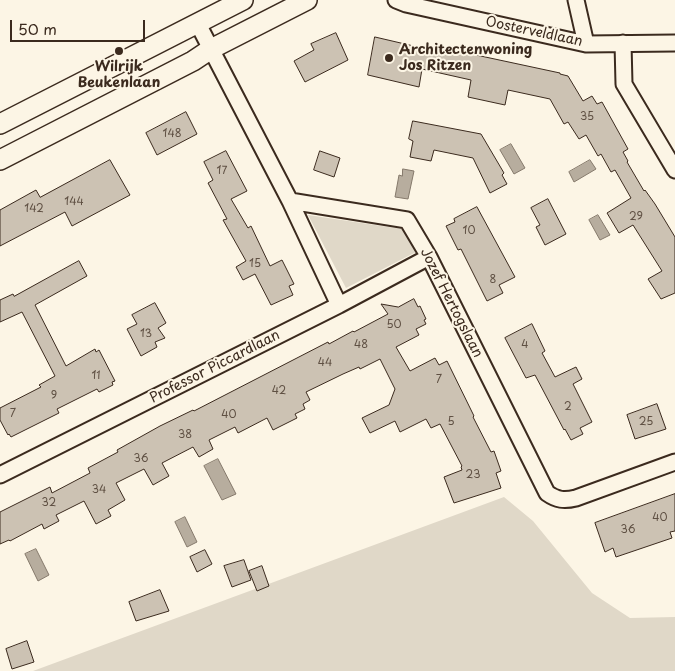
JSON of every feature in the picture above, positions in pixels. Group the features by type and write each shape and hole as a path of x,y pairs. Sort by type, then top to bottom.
{"street":[{"path":"0,124 243,0"},
{"path":"0,160 193,62 211,49 307,0"},
{"path":"576,0 586,44"},
{"name":"Oosterveldlaan","path":"401,2 586,44 675,43"},
{"path":"198,24 290,201 339,305"},
{"path":"623,43 624,84 675,170"},
{"name":"Jozef Hertogslaan","path":"290,201 407,220 429,257 547,493 556,499 565,501 675,462"},
{"name":"Professor Piccardlaan","path":"0,475 339,305 429,257"}],"shaded area":[{"path":"511,144 525,168 514,174 500,150"},
{"path":"590,160 596,169 574,182 569,172"},
{"path":"403,169 414,171 408,199 395,197 399,175 402,176"},
{"path":"308,215 402,229 416,252 346,288"},
{"path":"598,215 610,235 600,240 589,220"},
{"path":"218,459 236,494 222,500 204,466"},
{"path":"504,497 533,521 592,593 630,618 675,617 675,671 33,671"},
{"path":"185,517 197,542 187,547 175,522"},
{"path":"36,549 49,575 38,581 25,554"}],"building":[{"path":"336,33 348,60 305,82 294,61 314,50 311,44"},
{"path":"375,37 435,51 436,47 448,49 560,73 568,76 583,101 592,96 597,104 602,102 628,149 623,152 627,162 675,237 675,293 661,299 648,279 662,271 633,225 619,233 607,213 631,198 615,170 611,172 601,154 598,156 586,135 579,139 568,122 564,124 550,99 508,90 505,105 468,97 471,80 422,69 419,87 368,75"},
{"path":"186,112 197,134 157,155 146,133"},
{"path":"413,121 481,134 504,173 502,175 507,184 490,193 473,158 434,150 431,161 410,157 413,141 409,139"},
{"path":"226,151 247,191 231,199 248,228 251,226 270,266 282,260 294,284 289,286 293,295 271,305 255,274 243,280 236,267 246,261 223,220 227,219 208,183 213,180 204,162"},
{"path":"320,151 340,158 334,177 314,170"},
{"path":"110,160 130,195 72,226 65,212 0,246 0,210 36,190 40,197"},
{"path":"548,199 566,234 545,245 536,227 540,225 531,208"},
{"path":"477,207 515,277 499,285 503,293 487,301 461,249 458,250 446,226 455,222 454,219"},
{"path":"79,261 87,276 35,305 66,366 95,349 96,352 99,350 115,381 112,382 113,385 99,392 97,389 57,409 59,413 11,437 0,420 0,408 41,387 39,385 55,376 22,312 0,322 0,300 13,294 14,296"},
{"path":"414,299 418,307 420,306 426,319 424,320 426,324 416,329 419,335 396,347 410,371 435,358 439,365 447,361 491,452 494,451 501,471 496,473 501,488 454,503 444,477 462,470 462,466 440,424 431,428 426,419 400,432 395,421 370,433 362,418 389,405 395,389 380,359 306,392 310,400 303,404 305,409 295,414 297,418 273,430 267,418 238,433 235,427 209,440 213,449 199,457 193,447 162,463 169,476 153,485 144,469 116,483 125,500 108,510 111,516 96,524 84,501 56,515 59,521 44,529 42,524 10,541 0,544 0,512 50,487 52,493 90,473 88,468 160,426 194,411 328,342 329,344 388,314 381,304 398,307"},
{"path":"155,303 166,323 158,328 165,338 155,342 157,347 141,356 127,329 137,324 132,315"},
{"path":"532,324 545,351 542,353 555,377 576,367 582,379 573,384 592,422 580,428 583,434 571,440 535,375 526,378 505,338"},
{"path":"657,404 666,429 635,439 627,415"},
{"path":"675,494 675,531 670,532 672,538 616,557 613,548 605,552 595,523"},
{"path":"205,550 212,564 197,572 190,557"},
{"path":"244,560 251,580 232,587 224,566"},
{"path":"262,566 269,586 257,591 249,571"},
{"path":"160,590 169,611 136,621 129,602"},
{"path":"27,641 34,662 12,669 6,649"}],"place":[{"name":"Wilrijk Beukenlaan","path":"119,51"},
{"name":"Architectenwoning Jos Ritzen","path":"389,58"}]}
